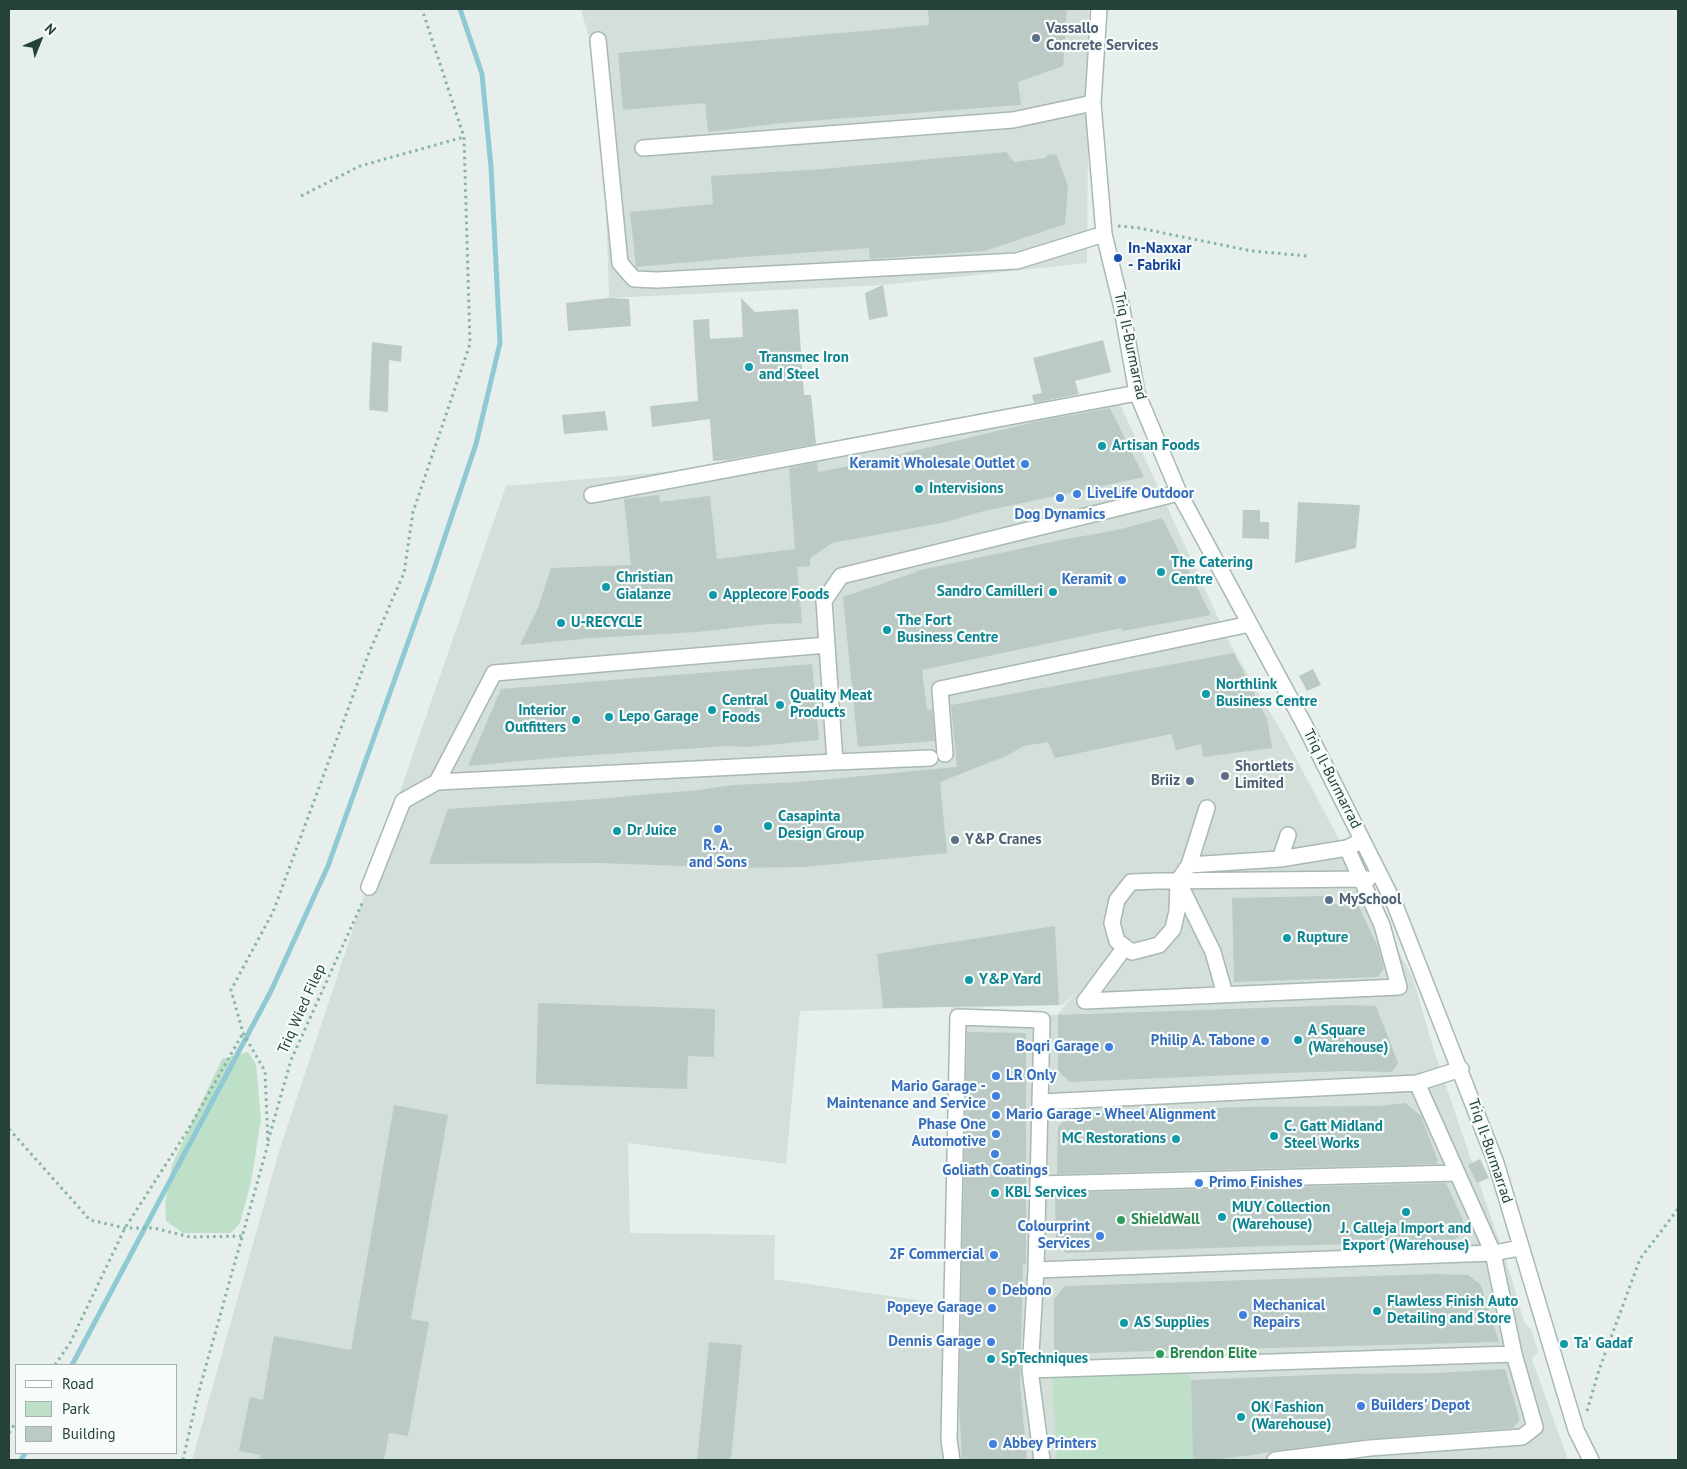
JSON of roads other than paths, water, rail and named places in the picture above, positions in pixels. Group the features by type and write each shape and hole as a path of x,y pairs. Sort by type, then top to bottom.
{"street":[{"name":"Triq Il-Burmarrad","path":"1099,9 1093,103 1103,229 1121,304 1137,393 1179,493 1303,722 1395,905 1496,1162 1520,1248 1576,1430 1591,1460"},
{"path":"598,40 620,263 634,279 657,280 1017,262 1103,229"},
{"path":"643,148 1013,120 1093,103"},
{"path":"592,495 1137,393"},
{"path":"835,762 824,601 841,576 1179,493"},
{"path":"945,754 940,689 1250,624"},
{"path":"436,782 494,673 827,644"},
{"path":"370,887 403,801 436,782 930,758"},
{"path":"1207,808 1189,865 1178,881 1177,911 1172,929 1158,945 1132,952 1116,941 1112,924 1117,900 1131,882 1178,881 1361,879 1382,878"},
{"path":"1280,859 1288,835"},
{"path":"1189,865 1280,859 1347,848 1363,840"},
{"path":"1125,947 1084,1001 1399,987 1382,925 1347,848"},
{"path":"1178,881 1214,952 1225,994"},
{"path":"952,1460 949,1440 958,1017 1042,1020 1042,1102 1036,1270 1030,1370 1042,1460"},
{"path":"1042,1102 1417,1083 1461,1069"},
{"path":"1275,1460 1370,1448 1522,1437 1535,1427 1514,1354 1493,1253 1417,1083"},
{"path":"1038,1184 1456,1172"},
{"path":"1036,1270 1493,1253 1520,1248"},
{"path":"1030,1370 1514,1354"}],"waterway":[{"path":"73,1364 271,991 328,866 431,578 476,444 500,343 491,167 482,74 460,9"},
{"path":"21,1460 24,1454"}],"place":[{"name":"Vassallo Concrete Services","path":"1036,38"},
{"name":"In-Naxxar - Fabriki","path":"1118,258"},
{"name":"Transmec Iron and Steel","path":"749,367"},
{"name":"Artisan Foods","path":"1102,446"},
{"name":"Keramit Wholesale Outlet","path":"1025,464"},
{"name":"Intervisions","path":"919,489"},
{"name":"LiveLife Outdoor","path":"1077,494"},
{"name":"Dog Dynamics","path":"1060,498"},
{"name":"The Catering Centre","path":"1161,572"},
{"name":"Keramit","path":"1122,580"},
{"name":"Christian Gialanze","path":"606,587"},
{"name":"Sandro Camilleri","path":"1053,592"},
{"name":"Applecore Foods","path":"713,595"},
{"name":"U-RECYCLE","path":"561,623"},
{"name":"The Fort Business Centre","path":"887,630"},
{"name":"Northlink Business Centre","path":"1206,694"},
{"name":"Quality Meat Products","path":"780,705"},
{"name":"Central Foods","path":"712,710"},
{"name":"Lepo Garage","path":"609,717"},
{"name":"Interior Outfitters","path":"576,720"},
{"name":"Shortlets Limited","path":"1225,776"},
{"name":"Briiz","path":"1190,781"},
{"name":"Casapinta Design Group","path":"768,826"},
{"name":"R. A. and Sons","path":"718,829"},
{"name":"Dr Juice","path":"617,831"},
{"name":"Y&P Cranes","path":"955,840"},
{"name":"MySchool","path":"1329,900"},
{"name":"Rupture","path":"1287,938"},
{"name":"Y&P Yard","path":"969,980"},
{"name":"A Square (Warehouse)","path":"1298,1040"},
{"name":"Philip A. Tabone","path":"1265,1041"},
{"name":"Boqri Garage","path":"1109,1047"},
{"name":"LR Only","path":"996,1076"},
{"name":"Mario Garage - Maintenance and Service","path":"996,1096"},
{"name":"Mario Garage - Wheel Alignment","path":"996,1115"},
{"name":"Phase One Automotive","path":"996,1134"},
{"name":"C. Gatt Midland Steel Works","path":"1274,1136"},
{"name":"MC Restorations","path":"1176,1139"},
{"name":"Goliath Coatings","path":"995,1154"},
{"name":"Primo Finishes","path":"1199,1183"},
{"name":"KBL Services","path":"995,1193"},
{"name":"J. Calleja Import and Export (Warehouse)","path":"1406,1212"},
{"name":"MUY Collection (Warehouse)","path":"1222,1217"},
{"name":"ShieldWall","path":"1121,1220"},
{"name":"Colourprint Services","path":"1100,1236"},
{"name":"2F Commercial","path":"994,1255"},
{"name":"Debono","path":"992,1291"},
{"name":"Popeye Garage","path":"992,1308"},
{"name":"Flawless Finish Auto Detailing and Store","path":"1377,1311"},
{"name":"Mechanical Repairs","path":"1243,1315"},
{"name":"AS Supplies","path":"1124,1323"},
{"name":"Dennis Garage","path":"991,1342"},
{"name":"Ta' Gadaf","path":"1564,1344"},
{"name":"Brendon Elite","path":"1160,1354"},
{"name":"SpTechniques","path":"991,1359"},
{"name":"Builders' Depot","path":"1361,1406"},
{"name":"OK Fashion (Warehouse)","path":"1241,1417"},
{"name":"Abbey Printers","path":"993,1444"}]}
